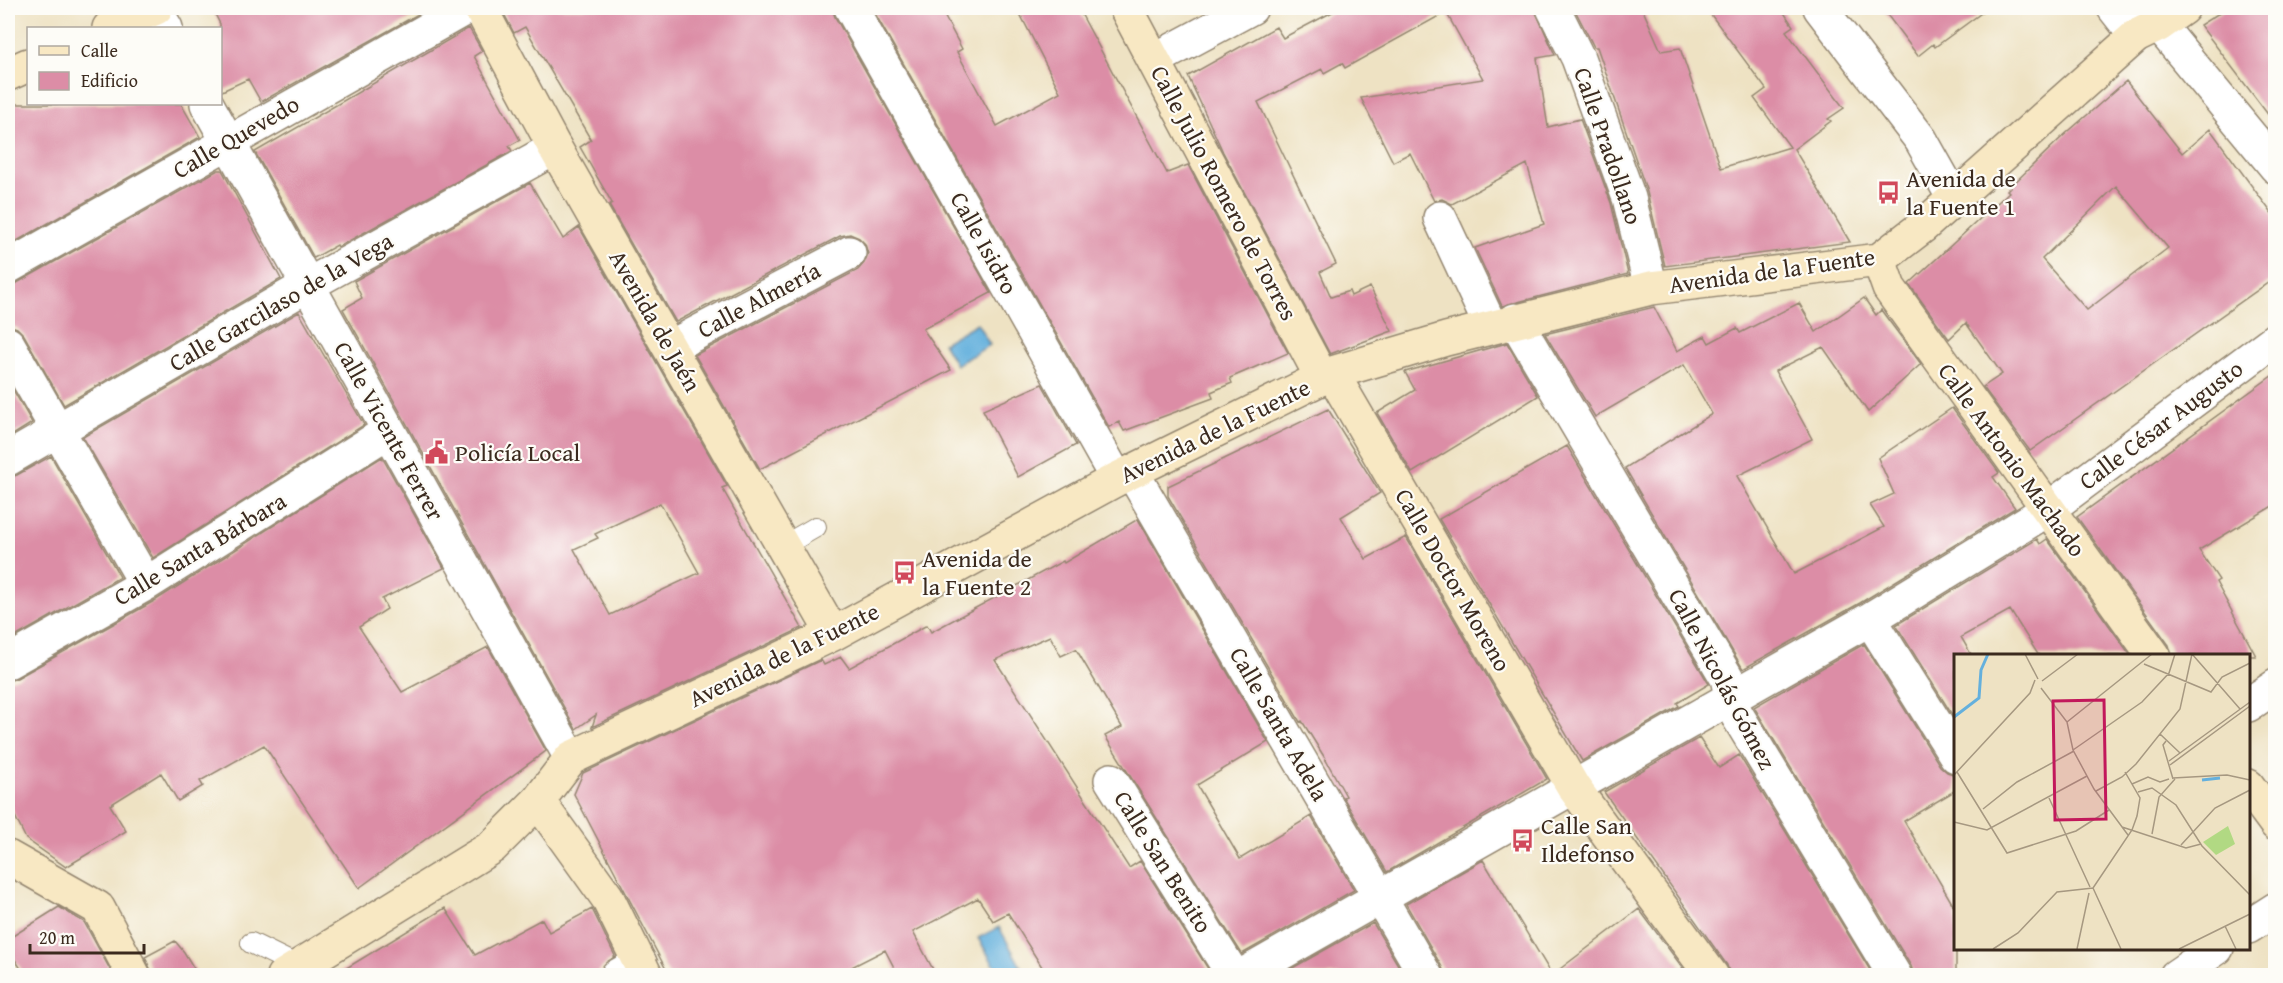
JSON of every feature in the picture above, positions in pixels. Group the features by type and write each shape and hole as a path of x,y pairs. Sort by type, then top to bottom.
{"street":[{"path":"111,27 155,8 165,27"},
{"name":"Calle Quevedo","path":"8,267 465,8"},
{"name":"Avenida de Jaén","path":"480,8 555,148 833,634"},
{"name":"Calle Isidro","path":"851,8 1125,476"},
{"name":"Calle Julio Romero de Torres","path":"1126,8 1327,376"},
{"path":"1154,60 1251,8"},
{"name":"Calle Pradollano","path":"1553,8 1578,58 1629,198 1651,288"},
{"path":"1820,8 1920,140 1953,198"},
{"path":"2114,8 2159,23 2276,167"},
{"name":"Avenida de la Fuente","path":"290,971 492,847 538,801 571,758 833,634 1125,476 1327,376 1503,323 1651,288 1879,260 1922,227 2159,23"},
{"path":"8,74 27,65"},
{"name":"Calle Vicente Ferrer","path":"208,105 571,758"},
{"name":"Calle Garcilaso de la Vega","path":"8,459 308,285 555,148"},
{"path":"1440,218 1503,323"},
{"name":"Calle Almería","path":"670,347 849,253"},
{"name":"Calle Antonio Machado","path":"1879,260 1889,288 2153,654"},
{"name":"Calle Nicolás Gómez","path":"1503,323 1727,678 1734,710 1895,975"},
{"name":"Calle César Augusto","path":"2047,510 2276,339"},
{"path":"8,344 146,584"},
{"name":"Calle Doctor Moreno","path":"1327,376 1574,788 1712,975"},
{"name":"Calle Santa Bárbara","path":"8,662 146,584 389,431"},
{"name":"Calle Santa Adela","path":"1125,476 1426,975"},
{"path":"1241,975 1870,619 2047,510"},
{"path":"1870,619 1954,753"},
{"path":"2250,704 2276,686"},
{"name":"Calle San Benito","path":"1111,780 1234,975"},
{"path":"2250,789 2276,824"},
{"path":"538,801 607,897 634,971"},
{"path":"8,857 98,908 134,975"},
{"path":"2250,926 2276,909"},
{"path":"2176,975 2214,950"}],"lane":[{"path":"783,546 816,527"},
{"path":"251,943 290,971"}],"water":[{"path":"977,323 990,345 956,365 943,343"},
{"path":"999,927 1021,967 1005,975 1000,975 978,938"}],"building":[{"path":"212,8 429,8 261,102 248,79 222,91 222,27"},
{"path":"501,8 832,8 991,293 923,329 951,370 760,469 695,355 858,270 868,254 865,244 850,234 840,236 676,322 609,205 612,203 580,147 591,140 525,27 514,33"},
{"path":"872,8 940,8 962,49 957,52 997,126 1060,92 1017,8 1078,8 1167,173 1188,165 1288,353 1230,378 1232,383 1211,392 1213,398 1124,431 1119,422 1109,427"},
{"path":"1340,8 1534,8 1555,55 1537,58 1548,127 1580,119 1611,203 1628,274 1502,306 1475,248 1544,224 1527,164 1452,204 1442,199 1434,201 1410,153 1393,162 1361,98 1483,79 1446,12 1345,68 1342,63 1324,73 1322,69 1258,102 1336,264 1320,272 1331,297 1349,291 1351,296 1370,287 1392,331 1330,354 1223,152 1188,76 1276,27 1283,38"},
{"path":"1574,8 1642,8 1661,51 1680,48 1721,168 1790,147 1754,98 1766,89 1706,8 1781,8 1793,26 1786,31 1844,108 1828,119 1831,121 1794,149 1850,242 1665,266 1647,192 1597,47 1594,47"},
{"path":"1882,8 1988,8 1935,47 1933,44 1918,56"},
{"path":"2227,8 2276,8 2276,125 2200,25"},
{"path":"469,28 482,51 474,56 520,140 509,146 512,151 314,258 255,152"},
{"path":"2126,81 2182,153 2210,129 2276,219 2276,277 2030,451 1983,387 2002,374 1966,323 1949,339 1909,284 2009,192 2007,190 2062,137","holes":["2116,186 2168,248 2087,310 2042,259"]},
{"path":"8,104 182,105 200,137 8,246"},
{"path":"218,170 222,170 281,279 64,405 24,335 17,328 8,325 8,286"},
{"path":"530,183 563,239 579,227 727,486 722,488 802,628 592,727 596,715 576,729 343,309 362,298 354,281","holes":["660,503 699,573 610,615 574,549 598,538 595,534"]},
{"path":"1864,298 1876,315 1881,310 1921,364 1868,412 1823,347 1775,371 1812,439 1737,476 1794,574 1884,527 1870,505 1894,494 1878,458 1952,408 1999,473 1993,477 2015,508 1860,603 1743,669 1625,468 1712,414 1684,365 1595,417 1545,334 1654,307 1677,351 1705,336 1709,343 1737,328 1740,333 1799,303 1816,332"},
{"path":"299,312 364,425 153,558 83,437"},
{"path":"1507,343 1538,396 1412,473 1377,413 1415,390 1405,372"},
{"path":"2276,373 2276,504 2199,550 2219,580 2216,582 2256,656 2250,656 2250,654 2171,654 2169,645 2077,517"},
{"path":"8,381 32,423 8,438"},
{"path":"1042,384 1076,445 1018,477 983,410"},
{"path":"1328,409 1380,493 1341,517 1366,559 1406,537 1547,779 1387,872 1343,797 1346,796 1323,755 1302,721 1300,722 1168,496 1168,486"},
{"path":"1567,446 1709,684 1677,703 1679,706 1582,761 1439,519"},
{"path":"51,456 120,577 8,641 8,478"},
{"path":"382,457 444,568 382,599 387,609 359,627 402,692 488,647 546,751 359,888 264,745 200,781 203,786 178,801 161,773 110,805 126,831 66,867 26,839 8,802 8,681 156,600"},
{"path":"1138,519 1268,742 1197,785 1240,859 1311,816 1354,890 1242,954 1105,736 1122,727 1076,649 1061,656 1050,636 995,660 1129,868 1140,861 1212,975 1047,975 1008,913 993,921 978,898 913,932 936,975 898,975 885,950 836,975 669,975 574,794 583,773 821,660 824,665 841,657 849,668 927,625 931,632 1063,561 1064,563"},
{"path":"2037,539 2040,544 2047,539 2130,654 2038,654 2010,610 1961,637 1971,654 1954,654 1954,718 1896,625"},
{"path":"1864,644 1940,766 1954,774 1954,791 1904,821 1954,907 1956,975 1914,975 1911,966 1754,707"},
{"path":"1699,738 1719,768 1739,755 1873,975 1730,975 1727,965 1604,792"},
{"path":"1483,860 1552,975 1445,975 1406,904"},
{"path":"59,907 84,922 113,975 25,975 8,949 8,939"},
{"path":"445,908 475,955 542,919 549,932 592,909 615,956 594,975 335,975"},
{"path":"1639,909 1688,975 1552,975"},
{"path":"1373,923 1404,975 1280,975"},
{"path":"175,941 198,975 153,975 145,957"}],"place":[{"name":"Avenida de la Fuente 1","path":"1888,193"},
{"name":"Policía Local","path":"437,453"},
{"name":"Avenida de la Fuente 2","path":"904,573"},
{"name":"Calle San Ildefonso","path":"1523,840"}]}
